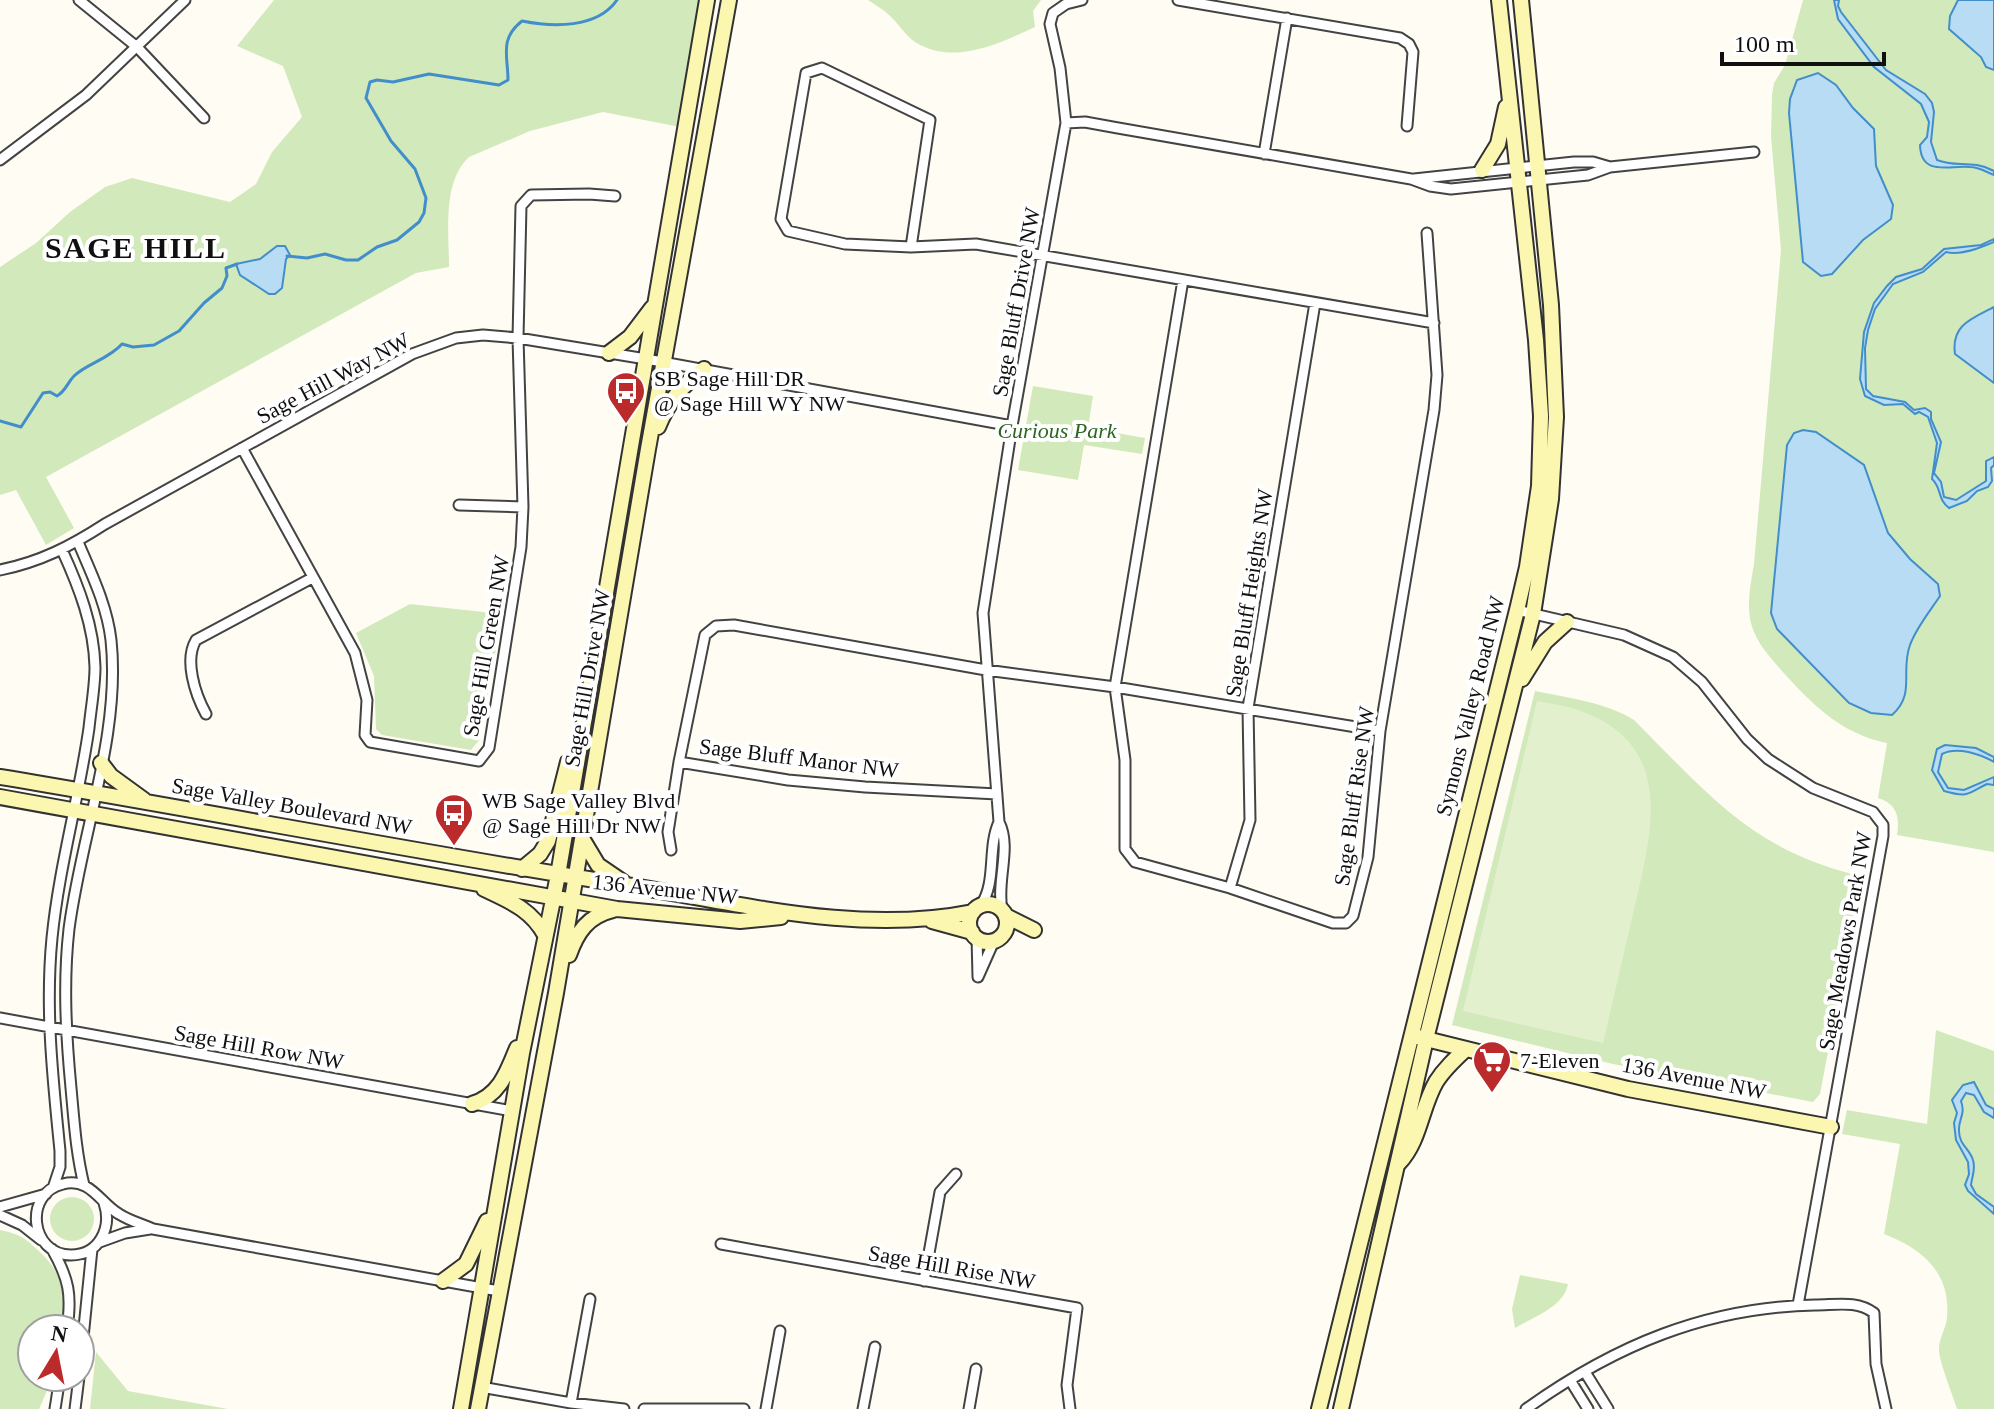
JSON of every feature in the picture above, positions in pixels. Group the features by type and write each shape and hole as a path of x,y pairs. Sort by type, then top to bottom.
{"street":[{"path":"79,0 137,47 204,118"},
{"path":"0,160 86,95 185,0"},
{"name":"Sage Hill Drive NW","path":"461,1409 528,1022 558,875 707,0"},
{"name":"Sage Hill Drive NW","path":"478,1409 556,993 648,449 729,0"},
{"name":"Sage Bluff Drive NW","path":"1004,913 999,889 1004,839 999,822 983,613 1012,426 1066,123 1060,68 1050,24 1053,13 1066,4 1082,0"},
{"path":"1178,0 1400,38 1409,44 1413,52 1407,126"},
{"name":"Symons Valley Road NW","path":"1319,1409 1517,610 1539,486 1541,416 1536,340 1499,0"},
{"name":"Symons Valley Road NW","path":"1341,1409 1426,1039 1533,614 1551,499 1556,417 1551,305 1521,0"},
{"path":"1264,154 1287,18"},
{"path":"911,247 930,120 822,68 806,73 781,219 788,231 845,244 911,247 976,244 1434,323"},
{"path":"1482,170 1498,144 1510,91"},
{"path":"1066,123 1107,126 1411,179 1441,189 1540,181 1588,175 1610,167 1754,152"},
{"path":"1411,179 1584,161 1610,167"},
{"name":"Sage Hill Green NW","path":"242,448 312,578 343,628 360,666 367,700 365,735 370,742 479,761 489,748 521,547 523,507 518,338 521,206 531,195 615,196"},
{"name":"Sage Bluff Rise NW","path":"1183,280 1115,687 1125,760 1125,849 1135,862 1230,888 1333,923 1346,923 1353,916 1368,857 1380,731 1434,410 1437,375 1427,233"},
{"name":"Sage Bluff Heights NW","path":"1230,888 1250,820 1248,708 1315,303"},
{"path":"609,353 630,337 655,304"},
{"name":"Sage Hill Way NW","path":"0,570 28,564 78,542 412,354 456,338 483,335 518,338 1012,426"},
{"path":"648,449 671,398 681,386 704,369"},
{"path":"459,505 523,507"},
{"path":"78,542 96,584 110,637 111,692 101,763 69,931 66,1030 77,1157 84,1185"},
{"path":"44,1242 36,1223 39,1202 49,1191 60,1167 48,1027 54,925 79,790 95,667 92,638 80,589 62,550"},
{"path":"206,714 196,697 190,649 196,640 312,578"},
{"name":"Sage Meadows Park NW","path":"1517,610 1624,635 1673,657 1702,682 1747,739 1782,770 1832,797 1873,812 1881,819 1883,836 1798,1305"},
{"path":"1514,693 1545,642 1567,622"},
{"name":"Sage Bluff Manor NW","path":"997,794 803,781 679,762 705,635 716,626 734,625 986,670 1115,687 1380,731"},
{"path":"522,869 540,854 548,841 569,761 581,732"},
{"path":"671,850 668,832 679,762"},
{"path":"101,763 111,776 147,803"},
{"name":"Sage Valley Boulevard NW","path":"0,777 576,878"},
{"name":"Sage Valley Boulevard NW","path":"0,797 572,900"},
{"name":"Sage Bluff Drive NW","path":"977,909 988,889 994,834 999,822"},
{"path":"582,839 598,865 630,886"},
{"name":"136 Avenue NW","path":"576,878 802,915 928,920 977,909"},
{"path":"466,881 525,909 545,935"},
{"name":"136 Avenue NW","path":"572,900 617,909 740,921 802,915"},
{"path":"974,935 999,937 1034,930 992,904 977,909 969,922 974,935 978,977 999,937 1004,913"},
{"path":"556,993 575,938 593,917 617,909"},
{"name":"136 Avenue NW","path":"928,920 974,935"},
{"name":"Sage Hill Row NW","path":"0,1018 512,1111"},
{"path":"472,1104 488,1097 502,1084 528,1022 549,1027"},
{"name":"136 Avenue NW","path":"1410,1035 1628,1089 1831,1127"},
{"path":"1396,1167 1410,1152 1434,1084 1446,1067 1466,1049"},
{"path":"924,1281 940,1192 956,1174"},
{"path":"0,1207 72,1183 84,1185 118,1214 153,1229 499,1291"},
{"path":"87,1313 96,1245 108,1223 104,1203"},
{"path":"443,1281 462,1269 472,1255 496,1203"},
{"path":"0,1215 22,1225 52,1249 64,1269 70,1289 68,1313"},
{"path":"52,1249 72,1255 125,1233 153,1229"},
{"name":"Sage Hill Rise NW","path":"721,1244 1077,1308 1067,1385 1070,1409"},
{"path":"571,1403 590,1299"},
{"path":"1526,1409 1625,1349 1689,1324 1748,1311 1798,1305 1863,1305 1874,1313 1876,1364 1886,1409"},
{"path":"766,1409 780,1331"},
{"path":"863,1409 875,1347"},
{"path":"969,1409 976,1369"},
{"path":"1585,1372 1608,1409"},
{"path":"1570,1380 1588,1409"},
{"path":"481,1387 624,1409"},
{"path":"644,1409 744,1409"}],"green space":[{"path":"274,0 702,0 680,127 603,112 530,131 469,157 454,180 451,194 449,267 416,273 46,477 74,528 46,545 16,490 0,495 0,267 36,243 70,212 105,187 132,178 230,202 256,184 272,152 302,117 283,66 237,46"},
{"path":"868,0 1041,0 1033,11 1035,27 991,46 945,52 915,42 887,13"},
{"path":"1803,0 1994,0 1994,852 1897,835 1896,812 1878,798 1887,743 1855,733 1816,706 1767,653 1750,619 1749,598 1781,250 1771,137 1772,95 1774,83 1785,65"},
{"name":"Curious Park","path":"1033,386 1093,396 1088,428 1145,438 1142,454 1084,445 1078,480 1018,470"},
{"path":"410,604 502,614 480,739 471,750 382,735 376,729 374,676 356,633"},
{"path":"1535,691 1599,705 1634,720 1711,797 1764,837 1793,853 1865,877 1860,883 1820,1094 1813,1102 1613,1064 1452,1025"},
{"path":"1537,701 1584,712 1612,727 1632,746 1644,768 1650,792 1648,846 1603,1043 1463,1011"},
{"path":"1936,1030 1994,1051 1994,1409 1957,1409 1939,1353 1947,1318 1947,1302 1939,1276 1922,1255 1884,1234 1900,1144 1842,1134 1847,1110 1927,1124"},
{"path":"72,1197 88,1203 94,1219 88,1235 72,1241 56,1235 50,1219 56,1203"},
{"path":"0,1230 24,1238 50,1262 62,1288 64,1308 64,1313 16,1313 16,1393 46,1393 39,1409 0,1409"},
{"path":"1520,1275 1568,1284 1561,1299 1554,1305 1515,1328 1512,1309"},
{"path":"96,1352 128,1391 228,1409 90,1409 92,1393 96,1393"}],"water":[{"path":"1834,0 1839,0 1841,12 1886,70 1925,94 1932,103 1931,142 1937,160 1986,167 1994,171 1994,175 1976,168 1938,167 1925,162 1920,145 1927,137 1929,122 1921,104 1874,67 1838,19"},
{"path":"1958,0 1994,0 1994,70 1986,67 1981,57 1949,29 1950,16"},
{"path":"1818,73 1836,85 1874,129 1876,166 1893,205 1891,219 1863,240 1832,274 1821,276 1803,262 1789,113 1797,80"},
{"path":"1994,239 1994,242 1970,251 1946,252 1923,272 1893,284 1875,309 1868,330 1866,389 1873,396 1905,402 1914,410 1925,408 1931,412 1941,442 1934,473 1941,482 1944,497 1956,500 1986,481 1986,461 1994,457 1992,481 1988,487 1949,508 1932,479 1937,443 1928,417 1919,412 1915,414 1903,404 1884,405 1865,396 1860,379 1864,332 1874,303 1896,277 1922,269 1944,249 1981,245"},
{"path":"277,246 285,246 290,255 286,259 282,288 275,294 269,294 240,275 236,264 260,259"},
{"path":"1994,307 1994,383 1955,354 1955,344 1964,324"},
{"path":"1803,430 1816,432 1864,465 1888,533 1910,559 1938,584 1940,596 1910,645 1904,699 1892,715 1871,713 1849,703 1777,629 1771,613 1787,445 1794,433"},
{"path":"1945,745 1976,748 1994,757 1994,762 1961,751 1942,754 1938,772 1948,788 1964,790 1994,777 1994,785 1987,784 1963,794 1944,791 1932,770 1937,749"},
{"path":"1974,1082 1986,1105 1994,1109 1994,1118 1984,1112 1974,1095 1966,1093 1961,1101 1963,1110 1959,1136 1973,1160 1971,1185 1976,1194 1994,1207 1994,1214 1968,1191 1965,1185 1969,1174 1968,1162 1956,1140 1954,1123 1957,1113 1952,1100 1963,1085"}],"waterway":[{"path":"287,256 307,258 325,254 358,260 377,247 397,240 419,222 424,213 426,198 415,169 391,141 366,98 370,82 393,82 429,74 499,85 508,80 507,41 522,21 573,24 598,16 617,0"},
{"path":"0,421 21,427 43,393 50,392 57,396 79,372 122,344 133,347 154,345 179,331 222,288 227,276 226,268 237,264"}],"place":[{"name":"SB Sage Hill DR @ Sage Hill WY NW","path":"626,425"},
{"name":"WB Sage Valley Blvd @ Sage Hill Dr NW","path":"454,847"},
{"name":"7-Eleven","path":"1492,1094"}],"district":[{"name":"SAGE HILL","path":"136,247"}]}
